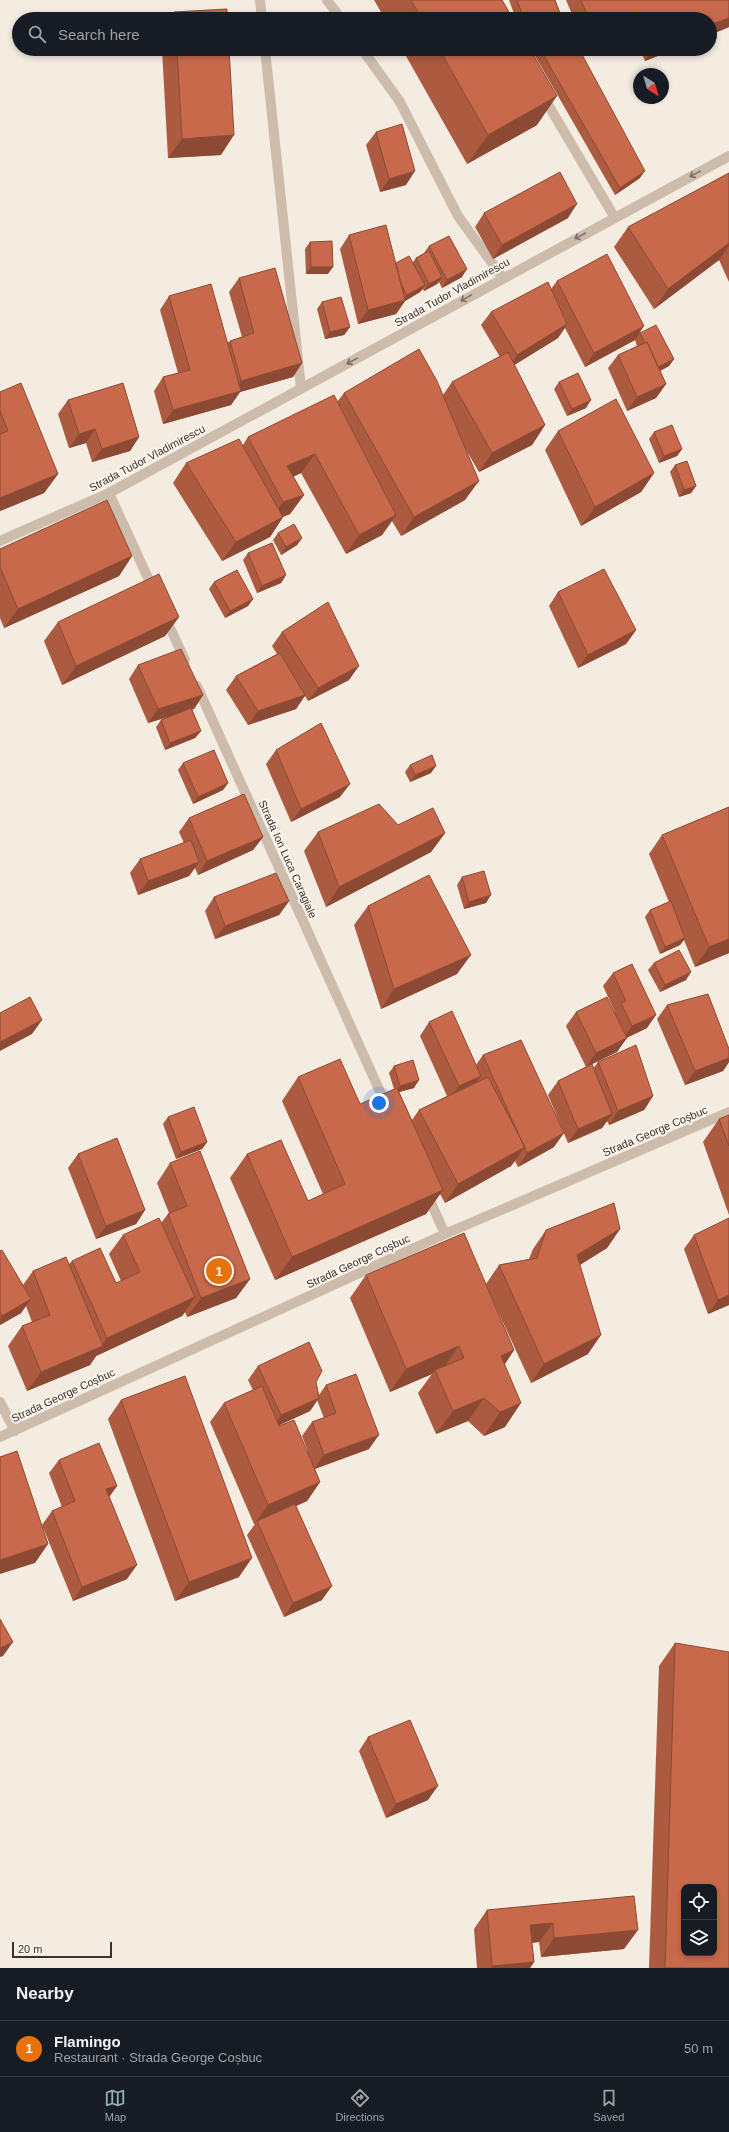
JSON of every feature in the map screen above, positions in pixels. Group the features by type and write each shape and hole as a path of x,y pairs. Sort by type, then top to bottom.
{"street":[{"path":"260,0 261,12"},
{"path":"327,0 336,12"},
{"path":"266,56 301,388"},
{"path":"367,56 400,102 458,216 503,278"},
{"path":"540,90 615,218"},
{"name":"Strada Tudor Vladimirescu","path":"0,541 109,493 729,156"},
{"name":"Strada Ion Luca Caragiale","path":"109,493 392,1118"},
{"name":"Strada George Coșbuc","path":"0,1438 445,1234 729,1112"},
{"path":"422,1183 445,1234"},
{"path":"0,1402 15,1431"}],"building":[{"path":"411,0 502,0 509,12 418,12"},
{"path":"517,0 555,0 560,12 521,12"},
{"path":"581,0 729,0 729,18 717,22 717,12 586,12"},
{"path":"227,9 227,12 174,12"},
{"path":"177,56 229,56 234,135 182,139"},
{"path":"443,56 534,56 557,96 488,135"},
{"path":"544,56 583,56 645,171 620,188"},
{"path":"402,124 415,171 389,179 376,132"},
{"path":"560,172 577,204 502,245 484,213"},
{"path":"729,173 729,243 668,289 628,227"},
{"path":"386,225 405,300 368,310 349,235"},
{"path":"449,236 467,269 447,280 429,246"},
{"path":"332,241 333,267 311,267 310,242"},
{"path":"429,251 442,277 429,284 416,258"},
{"path":"607,254 644,326 594,353 557,281"},
{"path":"409,256 425,285 407,295 401,284 396,263"},
{"path":"275,268 302,363 241,381 230,341 254,333 239,278"},
{"path":"548,282 567,324 517,355 491,312"},
{"path":"211,284 241,391 173,410 163,377 190,370 169,296"},
{"path":"341,297 350,327 330,332 322,302"},
{"path":"656,325 674,359 658,367 647,342 645,343 640,333"},
{"path":"647,342 666,384 637,397 618,355"},
{"path":"419,349 437,381 479,481 414,517 344,393"},
{"path":"508,352 545,425 492,453 452,382"},
{"path":"578,373 591,400 572,409 559,382"},
{"path":"21,383 58,474 0,498 0,434 8,431 0,411 0,392"},
{"path":"123,383 139,437 102,449 95,429 79,434 68,400"},
{"path":"334,395 396,515 359,535 315,454 287,466 304,495 283,502 248,437"},
{"path":"616,399 654,473 595,507 558,431"},
{"path":"672,425 682,449 664,456 654,432"},
{"path":"239,439 283,517 236,542 186,463"},
{"path":"687,461 696,486 684,490 675,465"},
{"path":"107,500 132,556 18,609 0,567 0,549"},
{"path":"294,524 302,538 286,547 278,533"},
{"path":"272,543 286,575 262,586 248,553"},
{"path":"604,569 636,630 588,655 558,592"},
{"path":"237,570 253,599 230,611 214,582"},
{"path":"159,574 179,617 76,666 58,622"},
{"path":"328,602 359,666 318,688 282,632"},
{"path":"181,649 203,695 158,709 138,665"},
{"path":"280,653 305,695 258,711 236,676"},
{"path":"191,708 201,731 170,743 161,720"},
{"path":"321,723 350,784 301,809 276,750"},
{"path":"214,750 228,783 198,797 183,763"},
{"path":"432,755 436,766 415,775 410,765"},
{"path":"244,794 263,837 207,861 189,818"},
{"path":"379,804 398,825 433,808 445,833 339,887 318,832"},
{"path":"729,807 729,939 709,947 662,835"},
{"path":"191,840 199,862 148,881 140,859"},
{"path":"484,871 491,895 469,902 462,877"},
{"path":"276,873 289,901 225,926 214,897"},
{"path":"429,875 471,955 394,989 368,906"},
{"path":"671,901 685,938 665,947 650,910"},
{"path":"679,950 691,972 665,985 654,963"},
{"path":"632,964 656,1015 632,1026 621,1003 626,1001 613,973"},
{"path":"708,994 729,1049 729,1058 695,1071 667,1005"},
{"path":"30,997 42,1020 0,1042 0,1013"},
{"path":"607,997 627,1038 596,1053 576,1012"},
{"path":"452,1011 481,1076 459,1086 429,1022"},
{"path":"521,1040 564,1133 527,1153 483,1055"},
{"path":"636,1045 653,1096 618,1111 598,1062"},
{"path":"340,1059 360,1104 397,1088 443,1190 292,1257 247,1154 281,1140 308,1201 345,1184 298,1077"},
{"path":"413,1060 419,1080 400,1086 394,1066"},
{"path":"592,1064 612,1114 578,1129 558,1081"},
{"path":"488,1077 525,1147 458,1184 419,1110"},
{"path":"194,1107 207,1142 181,1152 168,1117"},
{"path":"729,1115 729,1146 719,1119"},
{"path":"117,1138 145,1210 106,1226 78,1154"},
{"path":"200,1151 250,1279 201,1298 168,1214 187,1206 170,1163"},
{"path":"614,1203 620,1229 577,1255 601,1335 544,1364 499,1265 537,1258 546,1230"},
{"path":"159,1218 195,1297 107,1338 72,1261 100,1248 116,1283 140,1272 123,1235"},
{"path":"729,1218 729,1295 718,1300 694,1235"},
{"path":"464,1233 514,1350 501,1356 521,1403 500,1412 484,1398 453,1411 435,1370 464,1358 459,1346 406,1369 366,1275"},
{"path":"2,1250 31,1299 2,1316 0,1312 0,1251"},
{"path":"66,1257 103,1346 41,1372 22,1326 50,1315 33,1271"},
{"path":"309,1342 322,1371 316,1382 319,1398 281,1415 258,1366"},
{"path":"356,1374 379,1435 324,1455 312,1422 336,1413 326,1385"},
{"path":"185,1376 252,1558 189,1582 121,1400"},
{"path":"262,1386 279,1426 294,1420 320,1482 268,1505 224,1403"},
{"path":"99,1443 117,1486 106,1489 137,1565 82,1587 52,1511 75,1501 59,1460"},
{"path":"17,1451 48,1544 0,1560 0,1457"},
{"path":"295,1504 332,1586 293,1603 257,1521"},
{"path":"0,1619 13,1642 0,1648"},
{"path":"675,1643 729,1652 729,1968 665,1968"},
{"path":"410,1720 438,1786 396,1804 368,1737"},
{"path":"634,1896 638,1930 554,1938 553,1923 530,1925 534,1962 492,1966 487,1910"}],"place":[{"name":"Flamingo","path":"219,1271"}]}
